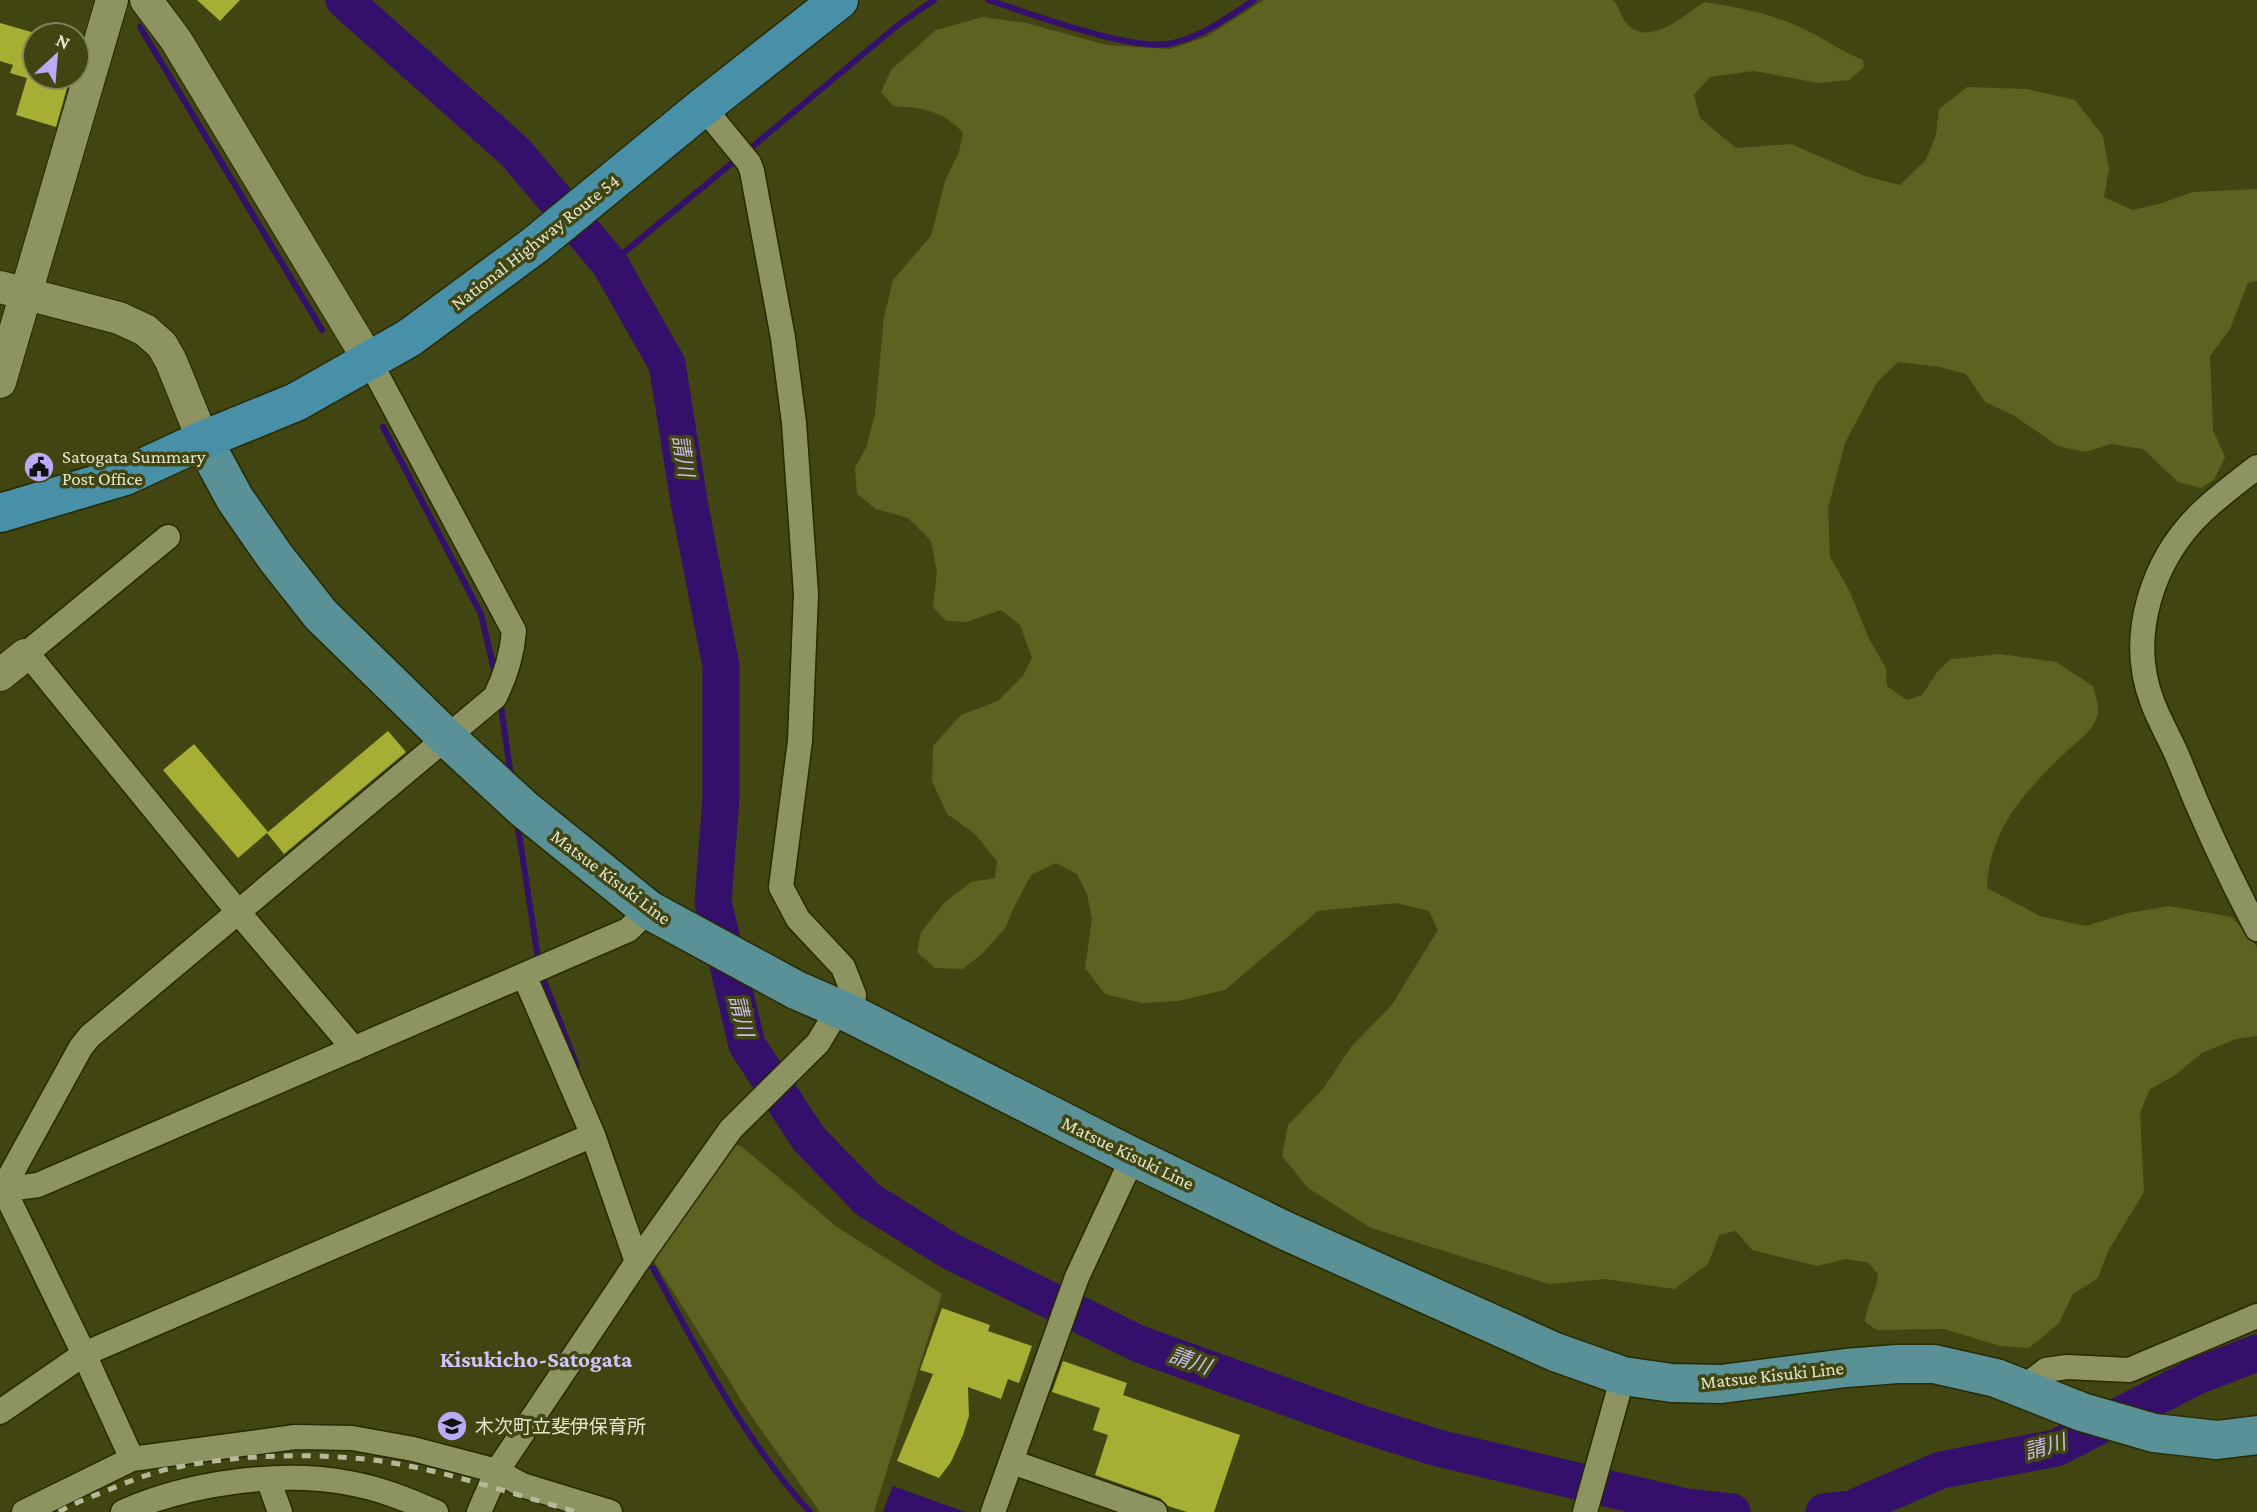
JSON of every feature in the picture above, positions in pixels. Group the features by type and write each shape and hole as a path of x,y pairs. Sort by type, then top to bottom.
{"highway":[{"name":"National Highway Route 54","path":"0,513 125,476 296,402 370,362 450,310 839,0"},
{"name":"National Highway Route 54","path":"0,495 123,457 204,440"}],"main road":[{"name":"Matsue Kisuki Line","path":"204,440 235,499 276,558 321,615 514,800 660,917 796,990 845,1011 1133,1157 1286,1231 1532,1342 1623,1376 1672,1383 1721,1384 1846,1368 1934,1364 1969,1370 2082,1412 2154,1433 2217,1440 2257,1435"}],"street":[{"path":"0,382 13,290 112,0"},
{"path":"1,1191 81,1047 90,1037 495,697 512,654 514,631 370,362 176,40 146,0"},
{"path":"484,1511 497,1471 637,1262 743,1115 818,1043 845,1011 854,995 843,967 798,919 781,887 800,741 806,594 794,423 783,338 742,154 703,107"},
{"path":"13,290 119,318 145,330 162,345 171,360 204,440"},
{"path":"2257,467 2202,512 2179,538 2158,573 2146,609 2143,637 2144,665 2152,701 2207,829 2257,929"},
{"path":"0,675 168,537"},
{"path":"26,654 354,1049"},
{"path":"1,1191 38,1185 660,917"},
{"path":"524,975 593,1135 637,1262"},
{"path":"0,1412 84,1354 593,1135"},
{"path":"993,1512 1077,1277 1133,1157"},
{"path":"1,1191 84,1354 132,1460"},
{"path":"2038,1394 2038,1374 2046,1370 2067,1367 2129,1370 2257,1317"},
{"path":"1585,1512 1623,1376"},
{"path":"24,1512 132,1460 295,1437 352,1438 413,1449 497,1471 522,1485 610,1512"},
{"path":"1012,1462 1154,1512"},
{"path":"123,1512 205,1487 268,1479 319,1479 351,1483 436,1512"},
{"path":"268,1479 279,1512"}],"green space":[{"path":"1264,0 1613,0 1628,25 1646,33 1667,27 1704,2 1739,8 1784,20 1804,29 1863,60 1864,67 1849,80 1819,83 1754,71 1710,77 1694,95 1700,118 1736,148 1791,144 1865,176 1900,185 1926,160 1936,135 1939,109 1967,87 2027,89 2075,100 2103,136 2109,169 2104,197 2132,210 2193,192 2257,189 2257,281 2248,283 2230,329 2210,356 2213,430 2225,457 2214,480 2201,488 2178,482 2143,449 2111,444 2085,452 2058,446 2013,415 1985,402 1966,374 1940,367 1898,362 1877,382 1845,443 1828,508 1830,557 1849,590 1869,639 1886,668 1887,686 1907,700 1922,695 1938,671 1951,659 2000,654 2056,662 2093,686 2098,713 2093,725 2035,783 2011,814 1994,848 1987,888 2040,916 2086,926 2128,913 2169,906 2232,917 2257,947 2257,1036 2236,1039 2202,1053 2174,1076 2150,1089 2140,1113 2144,1192 2108,1251 2098,1278 2073,1294 2059,1323 2029,1348 2000,1346 1944,1329 1877,1330 1865,1322 1878,1274 1869,1263 1846,1259 1817,1266 1752,1250 1736,1231 1719,1235 1708,1264 1674,1289 1605,1279 1549,1284 1371,1228 1308,1188 1282,1156 1288,1125 1323,1089 1351,1047 1391,1006 1438,930 1429,911 1396,903 1318,911 1225,990 1178,1001 1142,1003 1105,994 1085,968 1092,919 1087,894 1077,874 1056,863 1031,875 1006,927 982,954 962,969 935,968 917,952 921,932 945,902 971,882 995,878 997,861 975,834 947,814 932,781 933,746 961,715 998,701 1023,676 1032,658 1020,625 1001,610 966,622 946,621 933,607 937,572 931,541 908,518 876,509 857,494 855,468 866,448 875,414 884,317 893,280 931,236 945,181 959,152 963,133 940,115 893,106 881,92 891,70 936,30 983,17 1026,23 1107,45 1170,49 1206,37"},
{"path":"735,1145 741,1146 837,1227 942,1294 874,1512 820,1512 752,1417 655,1263 653,1254"}],"shaded area":[{"path":"893,1486 965,1512 883,1512"}],"building":[{"path":"197,0 240,0 220,21"},
{"path":"0,23 21,29 21,76 10,73 13,65 0,61"},
{"path":"23,91 66,91 56,127 16,115"},
{"path":"388,731 406,752 284,854 267,833 238,858 163,770 194,744 268,832"},
{"path":"942,1308 990,1325 988,1331 1032,1346 1019,1383 1008,1379 1001,1399 968,1387 969,1416 963,1435 951,1462 939,1478 897,1461 933,1374 920,1370"},
{"path":"1063,1361 1127,1383 1123,1395 1240,1435 1214,1512 1187,1512 1168,1506 1160,1498 1095,1475 1108,1435 1093,1430 1100,1408 1052,1392"}],"waterway":[{"name":"請川","path":"344,0 515,152 610,264 667,364 690,507 721,666 721,798 713,902 747,1045 809,1139 868,1200 950,1251 1139,1344 1362,1424 1438,1448 1686,1507 1732,1512"},
{"path":"746,152 898,25 934,0"},
{"path":"988,0 1082,30 1156,45 1195,36 1254,0"},
{"path":"140,27 322,330"},
{"path":"610,264 737,159"},
{"path":"383,427 481,614 495,674"},
{"path":"501,707 511,776"},
{"path":"517,821 538,958"},
{"path":"543,978 577,1066"},
{"path":"653,1268 724,1395 786,1485 810,1512"},
{"name":"請川","path":"1824,1512 1851,1509 1941,1470 2056,1448 2197,1376 2257,1353"}],"railway":[{"path":"59,1512 125,1483 169,1469 224,1460 295,1456 365,1459 419,1468 577,1512"}],"place":[{"name":"Satogata Summary Post Office","path":"39,467"},
{"name":"木次町立斐伊保育所","path":"452,1426"}],"district":[{"name":"Kisukicho-Satogata","path":"536,1359"}]}
